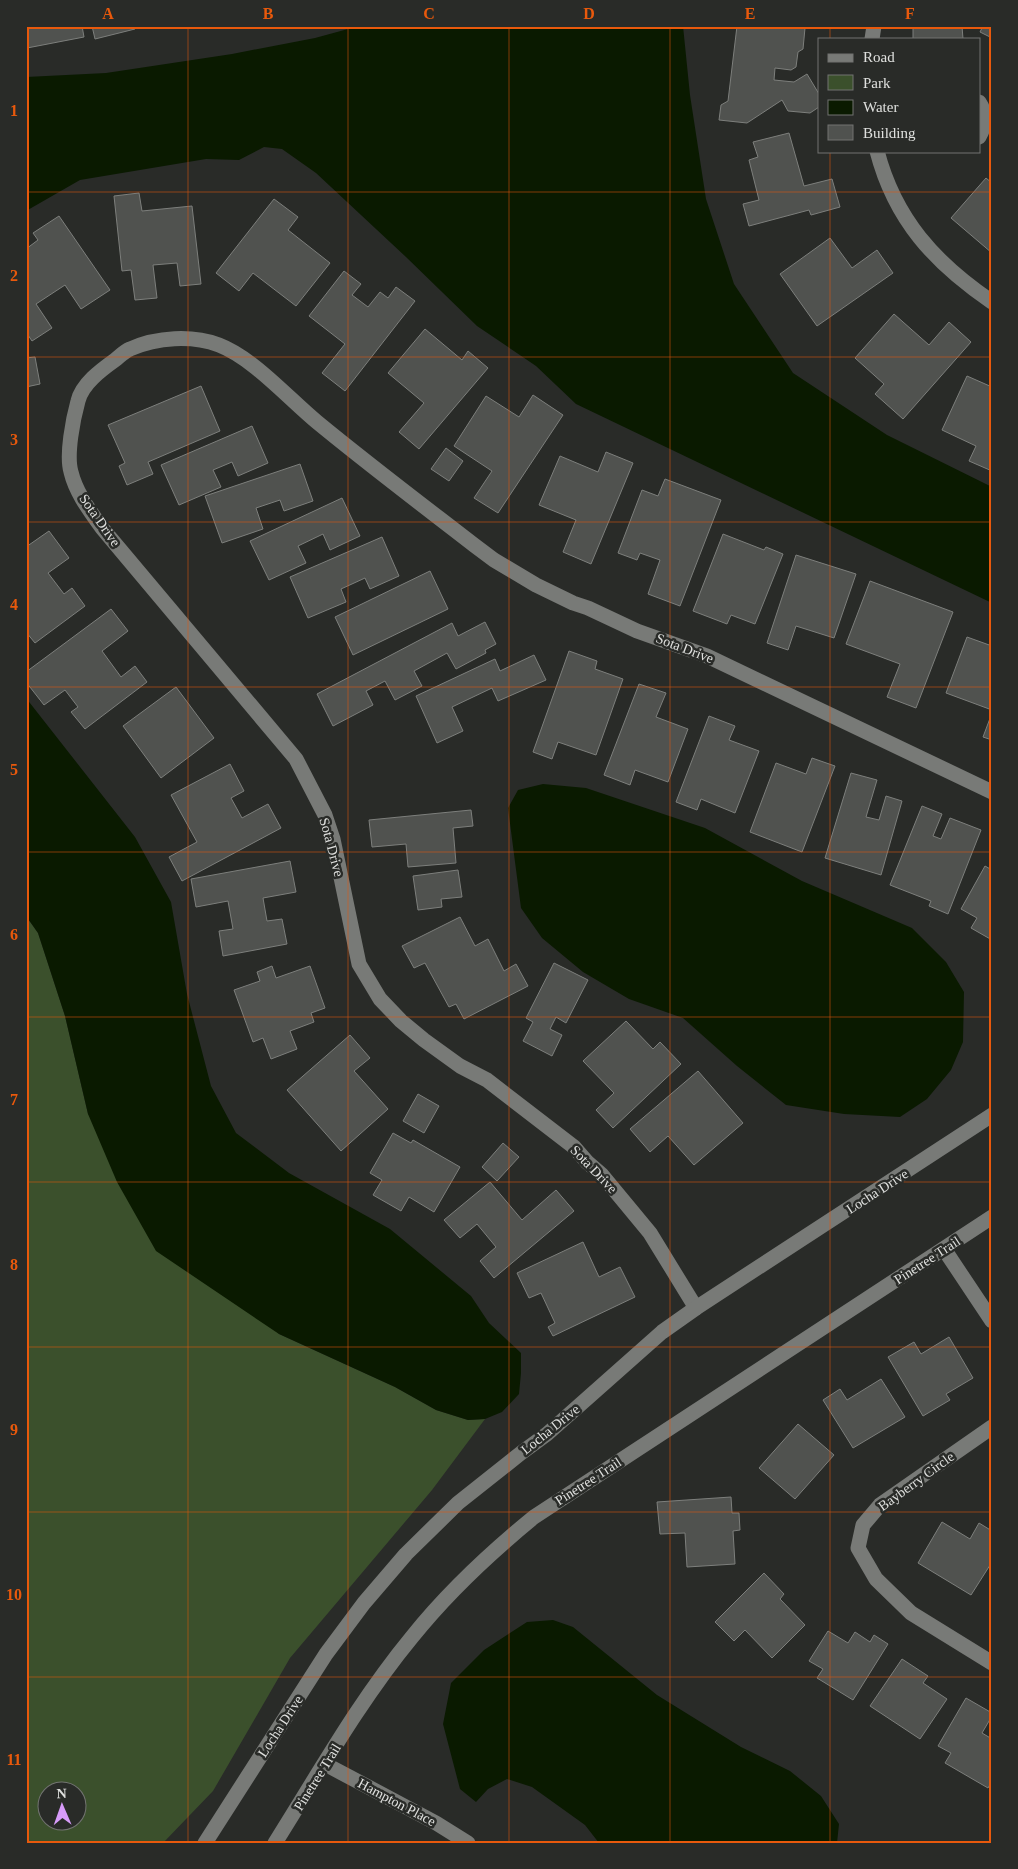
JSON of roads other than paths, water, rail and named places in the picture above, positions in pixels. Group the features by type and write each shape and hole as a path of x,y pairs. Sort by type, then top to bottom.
{"street":[{"path":"980,104 985,118 984,128 980,135"},
{"path":"877,152 888,186 909,223 932,254 963,282 992,302"},
{"name":"Sota Drive","path":"696,1308 650,1233 602,1175 587,1162 574,1146 487,1080 460,1066 424,1040 401,1021 380,999 360,964 333,839 325,815 296,759 102,528 83,501 70,471 73,419 79,397 91,380 129,349 172,339 198,339 220,345 253,366 316,421 474,545 494,560 536,585 637,631 707,656 992,792"},
{"name":"Locha Drive","path":"206,1843 326,1654 364,1603 406,1554 458,1503 547,1434 662,1332 992,1116"},
{"name":"Pinetree Trail","path":"276,1843 375,1686 412,1636 453,1590 498,1547 526,1523 992,1217"},
{"path":"944,1249 992,1321"},
{"name":"Bayberry Circle","path":"992,1427 880,1505 863,1525 858,1548 876,1580 911,1614 992,1663"},
{"name":"Hampton Place","path":"325,1764 436,1822 468,1843"}],"water":[{"path":"359,26 683,26 690,95 706,199 734,284 793,373 887,435 992,487 992,603 576,404 536,366 477,326 316,173 282,149 264,147 239,160 206,159 80,180 26,211 26,77 106,73 232,54 315,38"},
{"path":"26,698 135,837 171,902 187,994 211,1086 236,1133 289,1173 390,1229 471,1296 489,1323 521,1353 519,1394 502,1412 485,1419 468,1420 436,1410 395,1387 279,1334 156,1251 117,1182 88,1114 65,1016 38,933 26,916"},
{"path":"543,784 586,788 705,828 802,881 912,928 946,962 964,992 963,1042 951,1070 927,1099 900,1117 844,1114 786,1105 737,1066 683,1018 629,999 583,972 542,938 521,908 508,808 518,790"},
{"path":"553,1620 573,1627 657,1695 741,1747 790,1771 821,1796 839,1824 837,1843 599,1843 585,1825 532,1787 507,1779 488,1789 476,1802 460,1789 443,1724 451,1683 484,1650 527,1622"}]}
